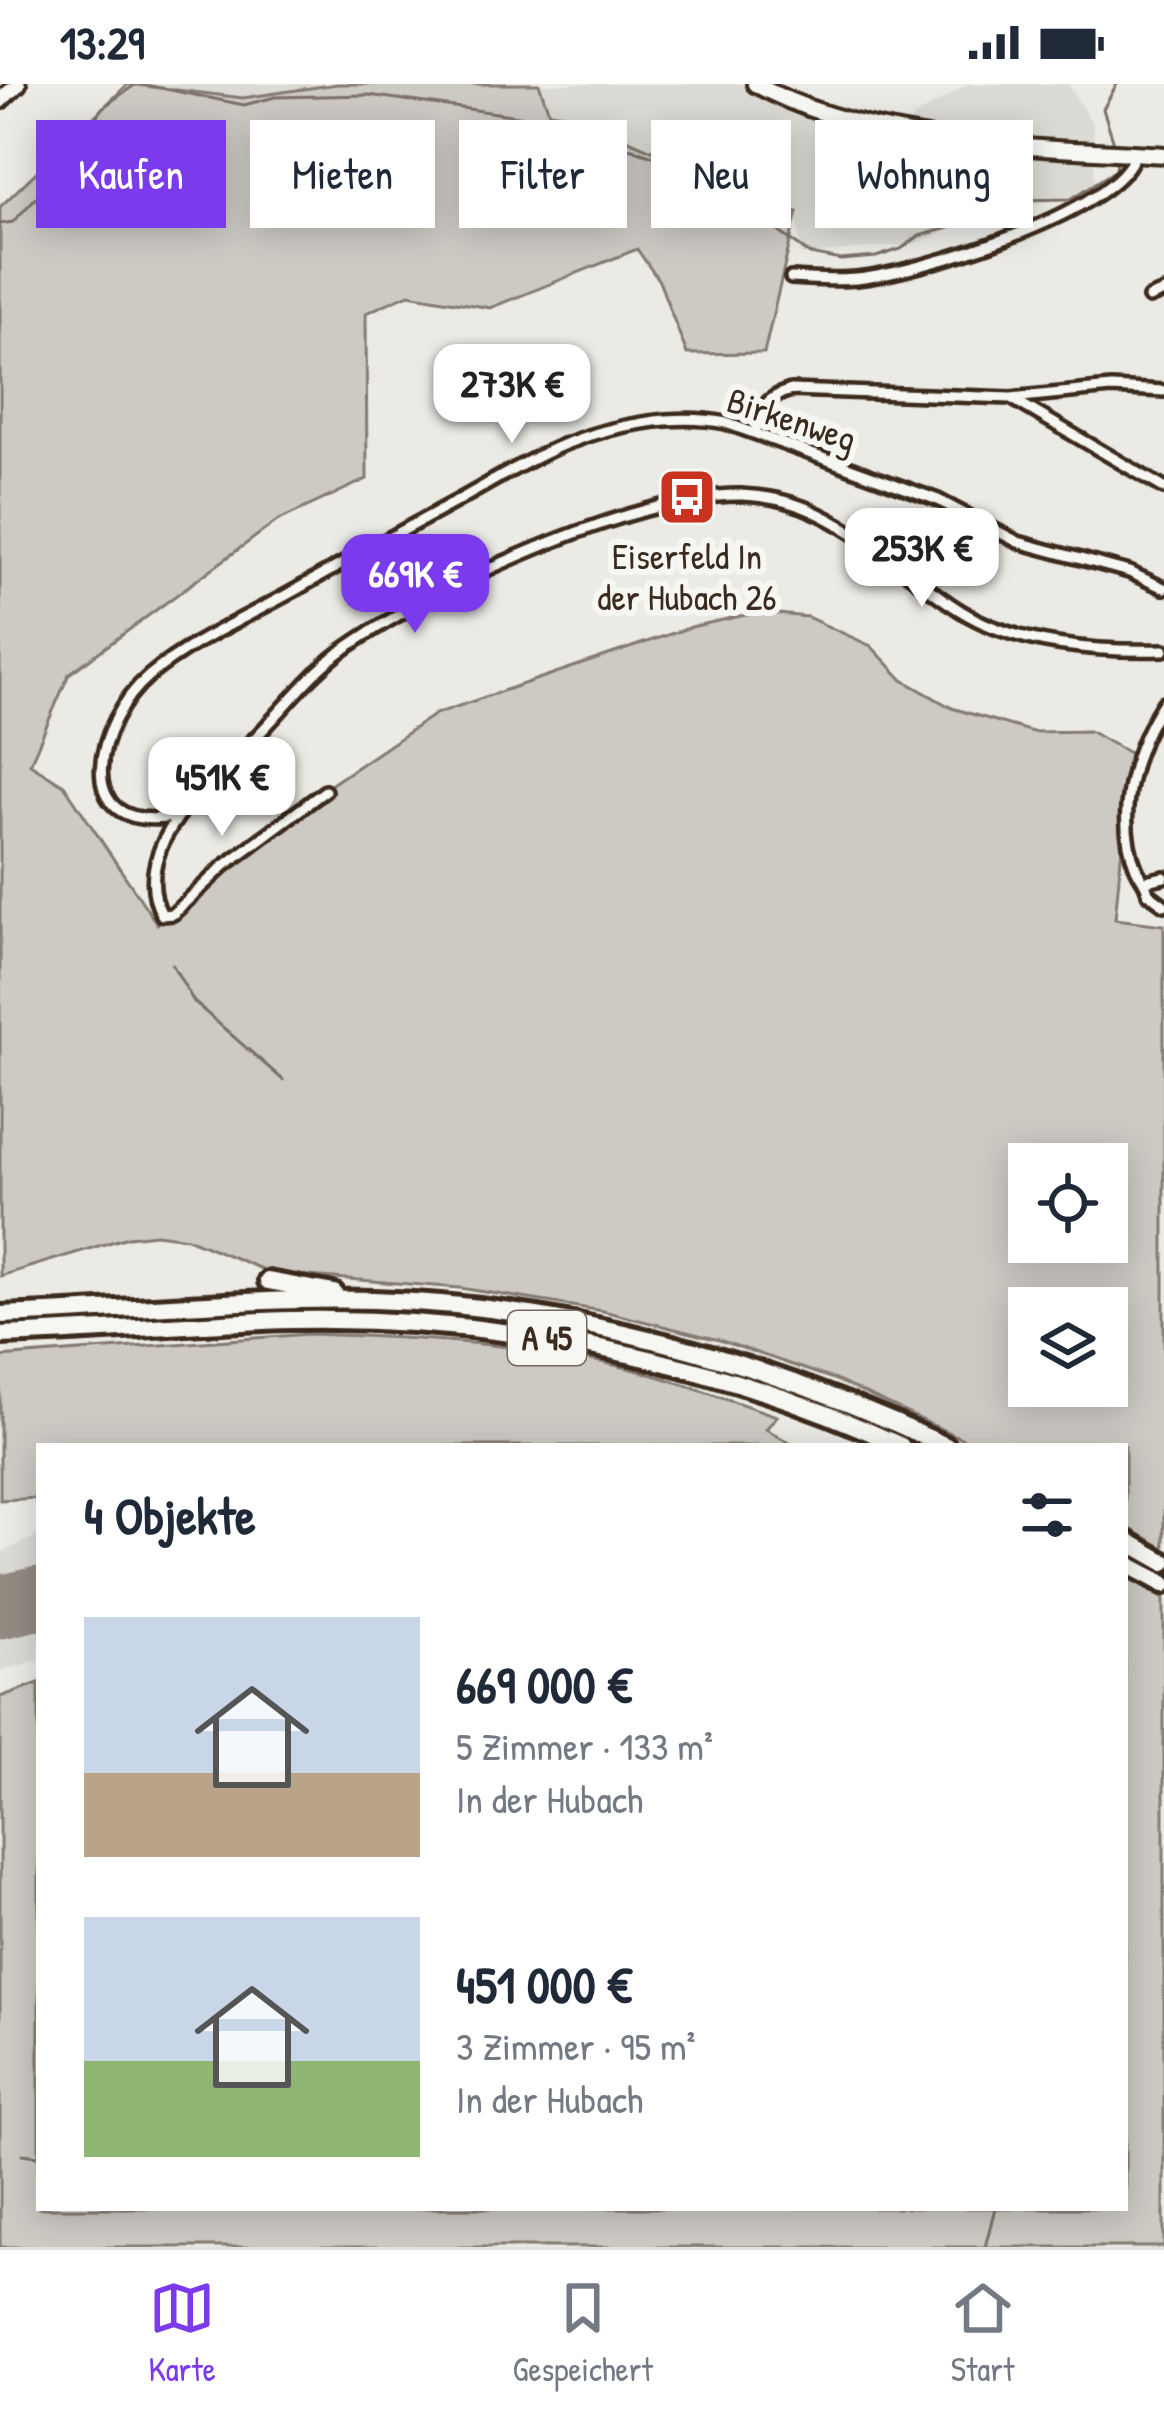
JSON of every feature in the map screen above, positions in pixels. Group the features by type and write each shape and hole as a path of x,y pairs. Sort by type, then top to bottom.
{"highway":[{"path":"268,1281 376,1300"},
{"name":"A 45","path":"0,1315 376,1300 524,1314 661,1342 832,1396 939,1443"},
{"name":"A 45","path":"0,1338 293,1320 503,1331 603,1349 752,1388 893,1443"},
{"path":"1128,1542 1164,1562"},
{"path":"1128,1565 1164,1584"}],"main road":[{"path":"0,101 18,84"},
{"path":"755,84 794,104 878,128 1164,155"}],"street":[{"path":"791,278 860,279 1013,235 1082,206 1126,173 1122,152"},
{"path":"1149,298 1164,292"},
{"path":"756,432 764,404 791,390 1011,398 1111,388 1164,392"},
{"path":"1011,398 1164,488"},
{"name":"Birkenweg","path":"173,817 139,818 124,813 105,792 100,766 106,733 147,678 178,656 566,444 695,417 756,432 938,500 987,530 1018,542 1129,572 1164,588"},
{"path":"325,791 224,866 168,916 159,910 156,889 173,817 345,649 541,546 608,521 717,496 785,500 819,514 889,557 959,610 1000,629 1041,640 1164,650"},
{"path":"1164,702 1135,761 1127,823 1137,870 1148,893 1164,904"},
{"path":"1146,881 1164,877"}],"shaded area":[{"path":"128,84 243,98 337,84 539,84 549,112 582,120 459,120 459,228 627,228 627,139 651,150 651,228 791,228 791,209 797,212 764,353 687,354 659,281 637,249 490,308 409,294 366,313 367,479 277,521 69,674 30,764 64,785 157,924 289,813 435,714 691,627 759,612 807,617 871,646 903,680 952,708 1032,732 1089,731 1131,754 1115,919 1164,925 1164,1548 1128,1528 1128,1443 972,1443 833,1379 719,1340 603,1311 460,1288 271,1273 187,1238 128,1237 0,1276 0,207 36,172 36,228 226,228 226,120 91,120"},
{"path":"150,84 337,84 243,98"},
{"path":"539,84 744,84 823,120 815,120 815,228 955,228 915,244 801,255 797,212 791,209 791,120 651,120 651,150 627,139 627,120 582,120 548,112"},
{"path":"968,84 1068,84 1093,125 1095,193 1033,204 1033,120 913,117"},
{"path":"309,1334 488,1345 577,1357 678,1382 777,1416 766,1429 790,1443 36,1443 36,1498 0,1500 0,1357"},
{"path":"36,1536 36,1661 0,1671 0,1553"},
{"path":"1128,1578 1164,1598 1164,2247 0,2247 0,1697 36,1684 36,2211 1128,2211"}],"waterway":[{"path":"0,224 13,222 77,154 102,108 136,84"},
{"path":"141,84 244,105 275,97 369,95 546,120 659,158 723,191 810,254 841,260 901,249 919,236 948,228 1006,200 1071,199 1116,170 1117,159"},
{"path":"1116,149 1103,109 1117,84"},
{"path":"172,964 194,1002 283,1080"},
{"path":"22,2154 36,2156"},
{"path":"985,2247 994,2211"}],"runway":[{"path":"0,1607 36,1599"}],"place":[{"name":"Eiserfeld In der Hubach 26","path":"687,497"}]}
